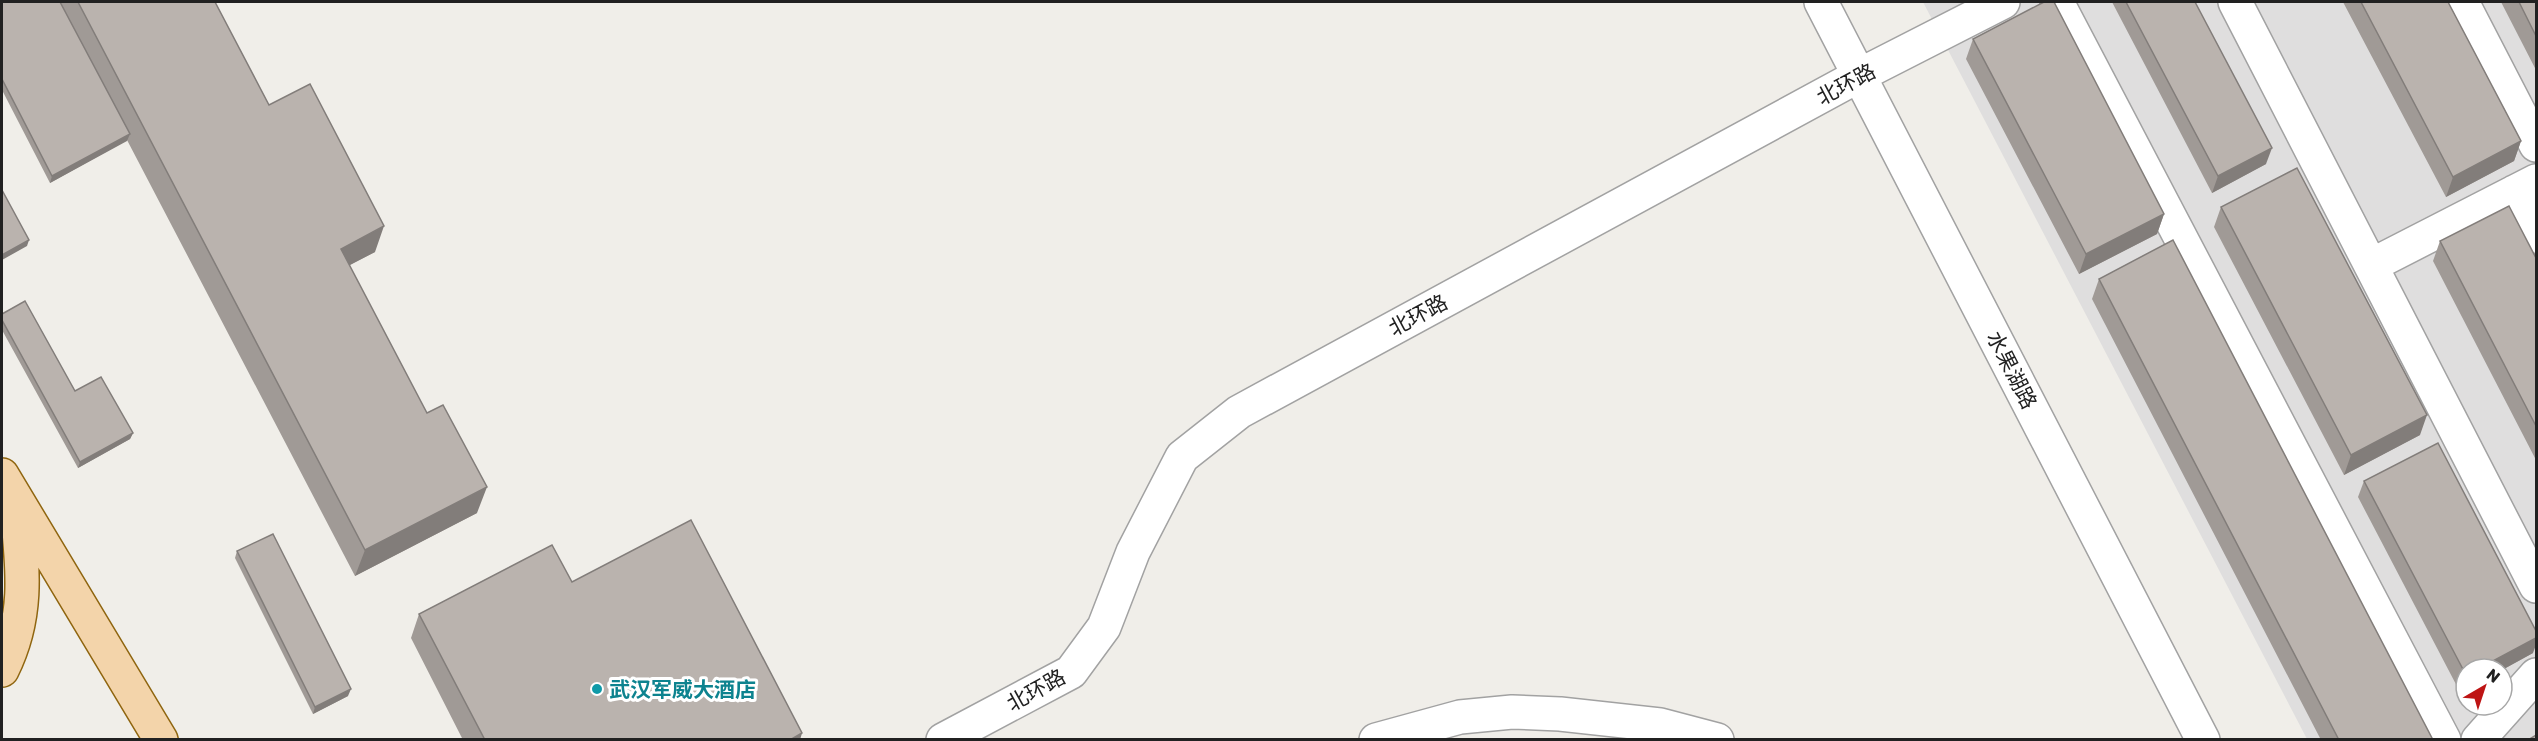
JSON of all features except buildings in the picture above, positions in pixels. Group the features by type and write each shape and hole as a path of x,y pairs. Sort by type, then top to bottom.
{"main road":[{"path":"2,670 18,630 24,576 9,488"},
{"path":"9,488 161,740"}],"street":[{"name":"水果湖路","path":"1821,2 2203,740"},
{"name":"北环路","path":"943,740 1071,672 1104,627 1133,552 1182,457 1239,412 1860,75 2003,2"},
{"path":"2057,2 2444,740"},
{"path":"2235,2 2536,586"},
{"path":"2462,2 2536,145"},
{"path":"2372,265 2525,186 2536,236"},
{"path":"2478,740 2536,675"},
{"path":"1376,740 1460,717 1512,712 1560,714 1660,725 1717,740"}],"shaded area":[{"path":"1923,2 2536,2 2536,739 2307,739"}],"place":[{"name":"武汉军威大酒店","path":"597,689"}]}
